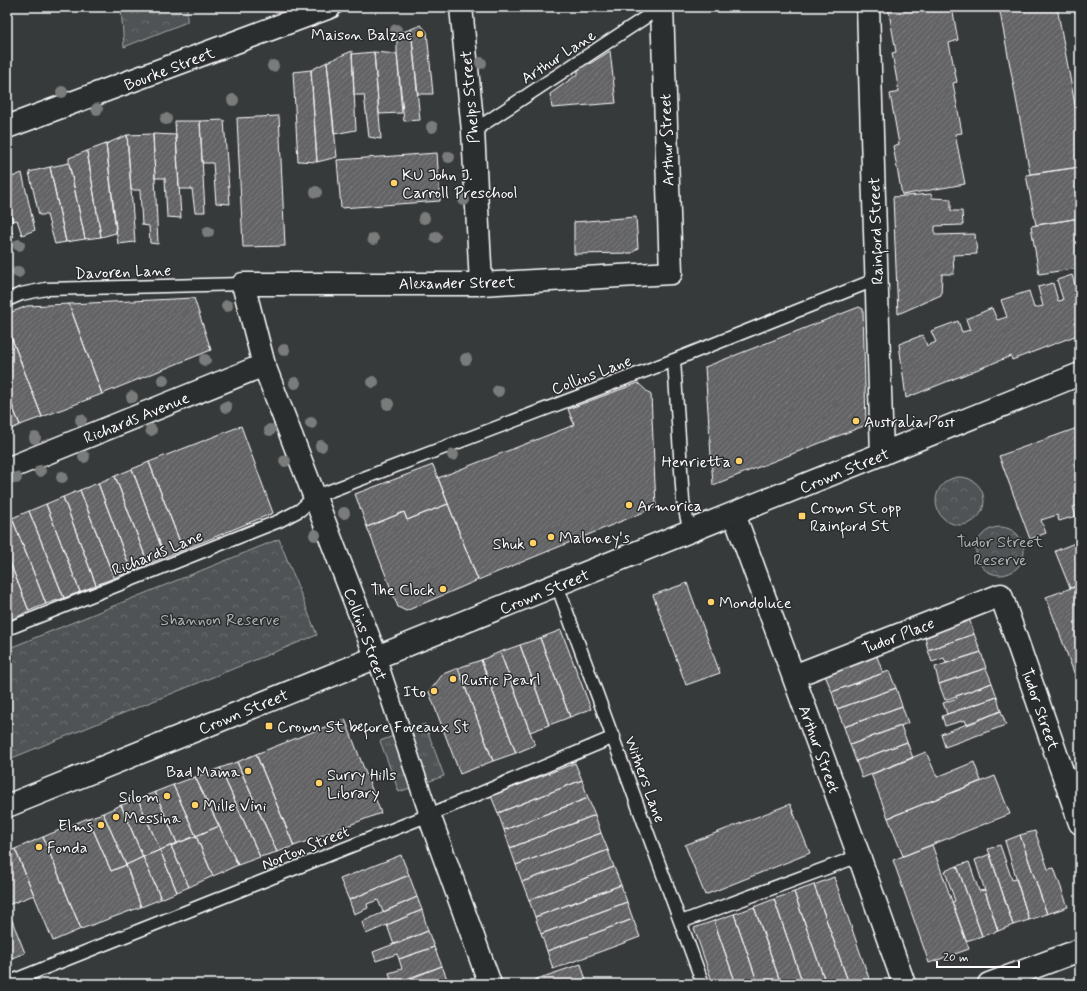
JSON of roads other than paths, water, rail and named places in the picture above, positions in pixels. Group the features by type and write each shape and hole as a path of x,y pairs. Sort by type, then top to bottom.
{"street":[{"name":"Bourke Street","path":"7,127 154,74 330,7"},
{"name":"Phelps Street","path":"461,7 473,131 482,284"},
{"name":"Arthur Street","path":"662,7 671,272"},
{"name":"Rainford Street","path":"868,7 882,454"},
{"name":"Alexander Street","path":"243,284 482,284 671,272"},
{"name":"Collins Street","path":"243,284 264,365 377,658 487,983"},
{"name":"Richards Avenue","path":"7,469 264,365"},
{"name":"Crown Street","path":"7,806 1080,374"},
{"name":"Arthur Street","path":"734,514 794,676 904,984"},
{"name":"Tudor Place","path":"794,676 1002,595"},
{"name":"Tudor Street","path":"1002,595 1080,823"},
{"path":"989,984 1080,950"}],"lane":[{"name":"Arthur Lane","path":"473,131 662,7"},
{"name":"Collins Lane","path":"314,497 674,360 877,279"},
{"name":"Davoren Lane","path":"7,300 21,294 46,290 243,284"},
{"path":"674,360 683,501 690,532"},
{"name":"Richards Lane","path":"7,629 279,521 300,510 314,497"},
{"name":"Withers Lane","path":"557,585 614,737 703,984"},
{"name":"Norton Street","path":"7,983 429,815 614,737"},
{"path":"681,922 859,856"}],"place":[{"name":"Maison Balzac","path":"420,34"},
{"name":"KU John J. Carroll Preschool","path":"394,183"},
{"name":"Australia Post","path":"856,421"},
{"name":"Henrietta","path":"739,461"},
{"name":"Armorica","path":"629,505"},
{"name":"Crown St opp Rainford St","path":"802,516"},
{"name":"Maloney's","path":"551,537"},
{"name":"Shuk","path":"533,543"},
{"name":"The Clock","path":"443,589"},
{"name":"Mondoluce","path":"711,602"},
{"name":"Rustic Pearl","path":"453,679"},
{"name":"Ito","path":"434,691"},
{"name":"Crown St before Foveaux St","path":"269,726"},
{"name":"Bad Mama","path":"248,771"},
{"name":"Surry Hills Library","path":"319,783"},
{"name":"Silom","path":"167,796"},
{"name":"Mille Vini","path":"195,805"},
{"name":"Messina","path":"116,817"},
{"name":"Elms","path":"101,825"},
{"name":"Fonda","path":"39,847"}],"park label":[{"name":"Tudor Street Reserve","path":"1000,550"},
{"name":"Shannon Reserve","path":"220,619"}]}
